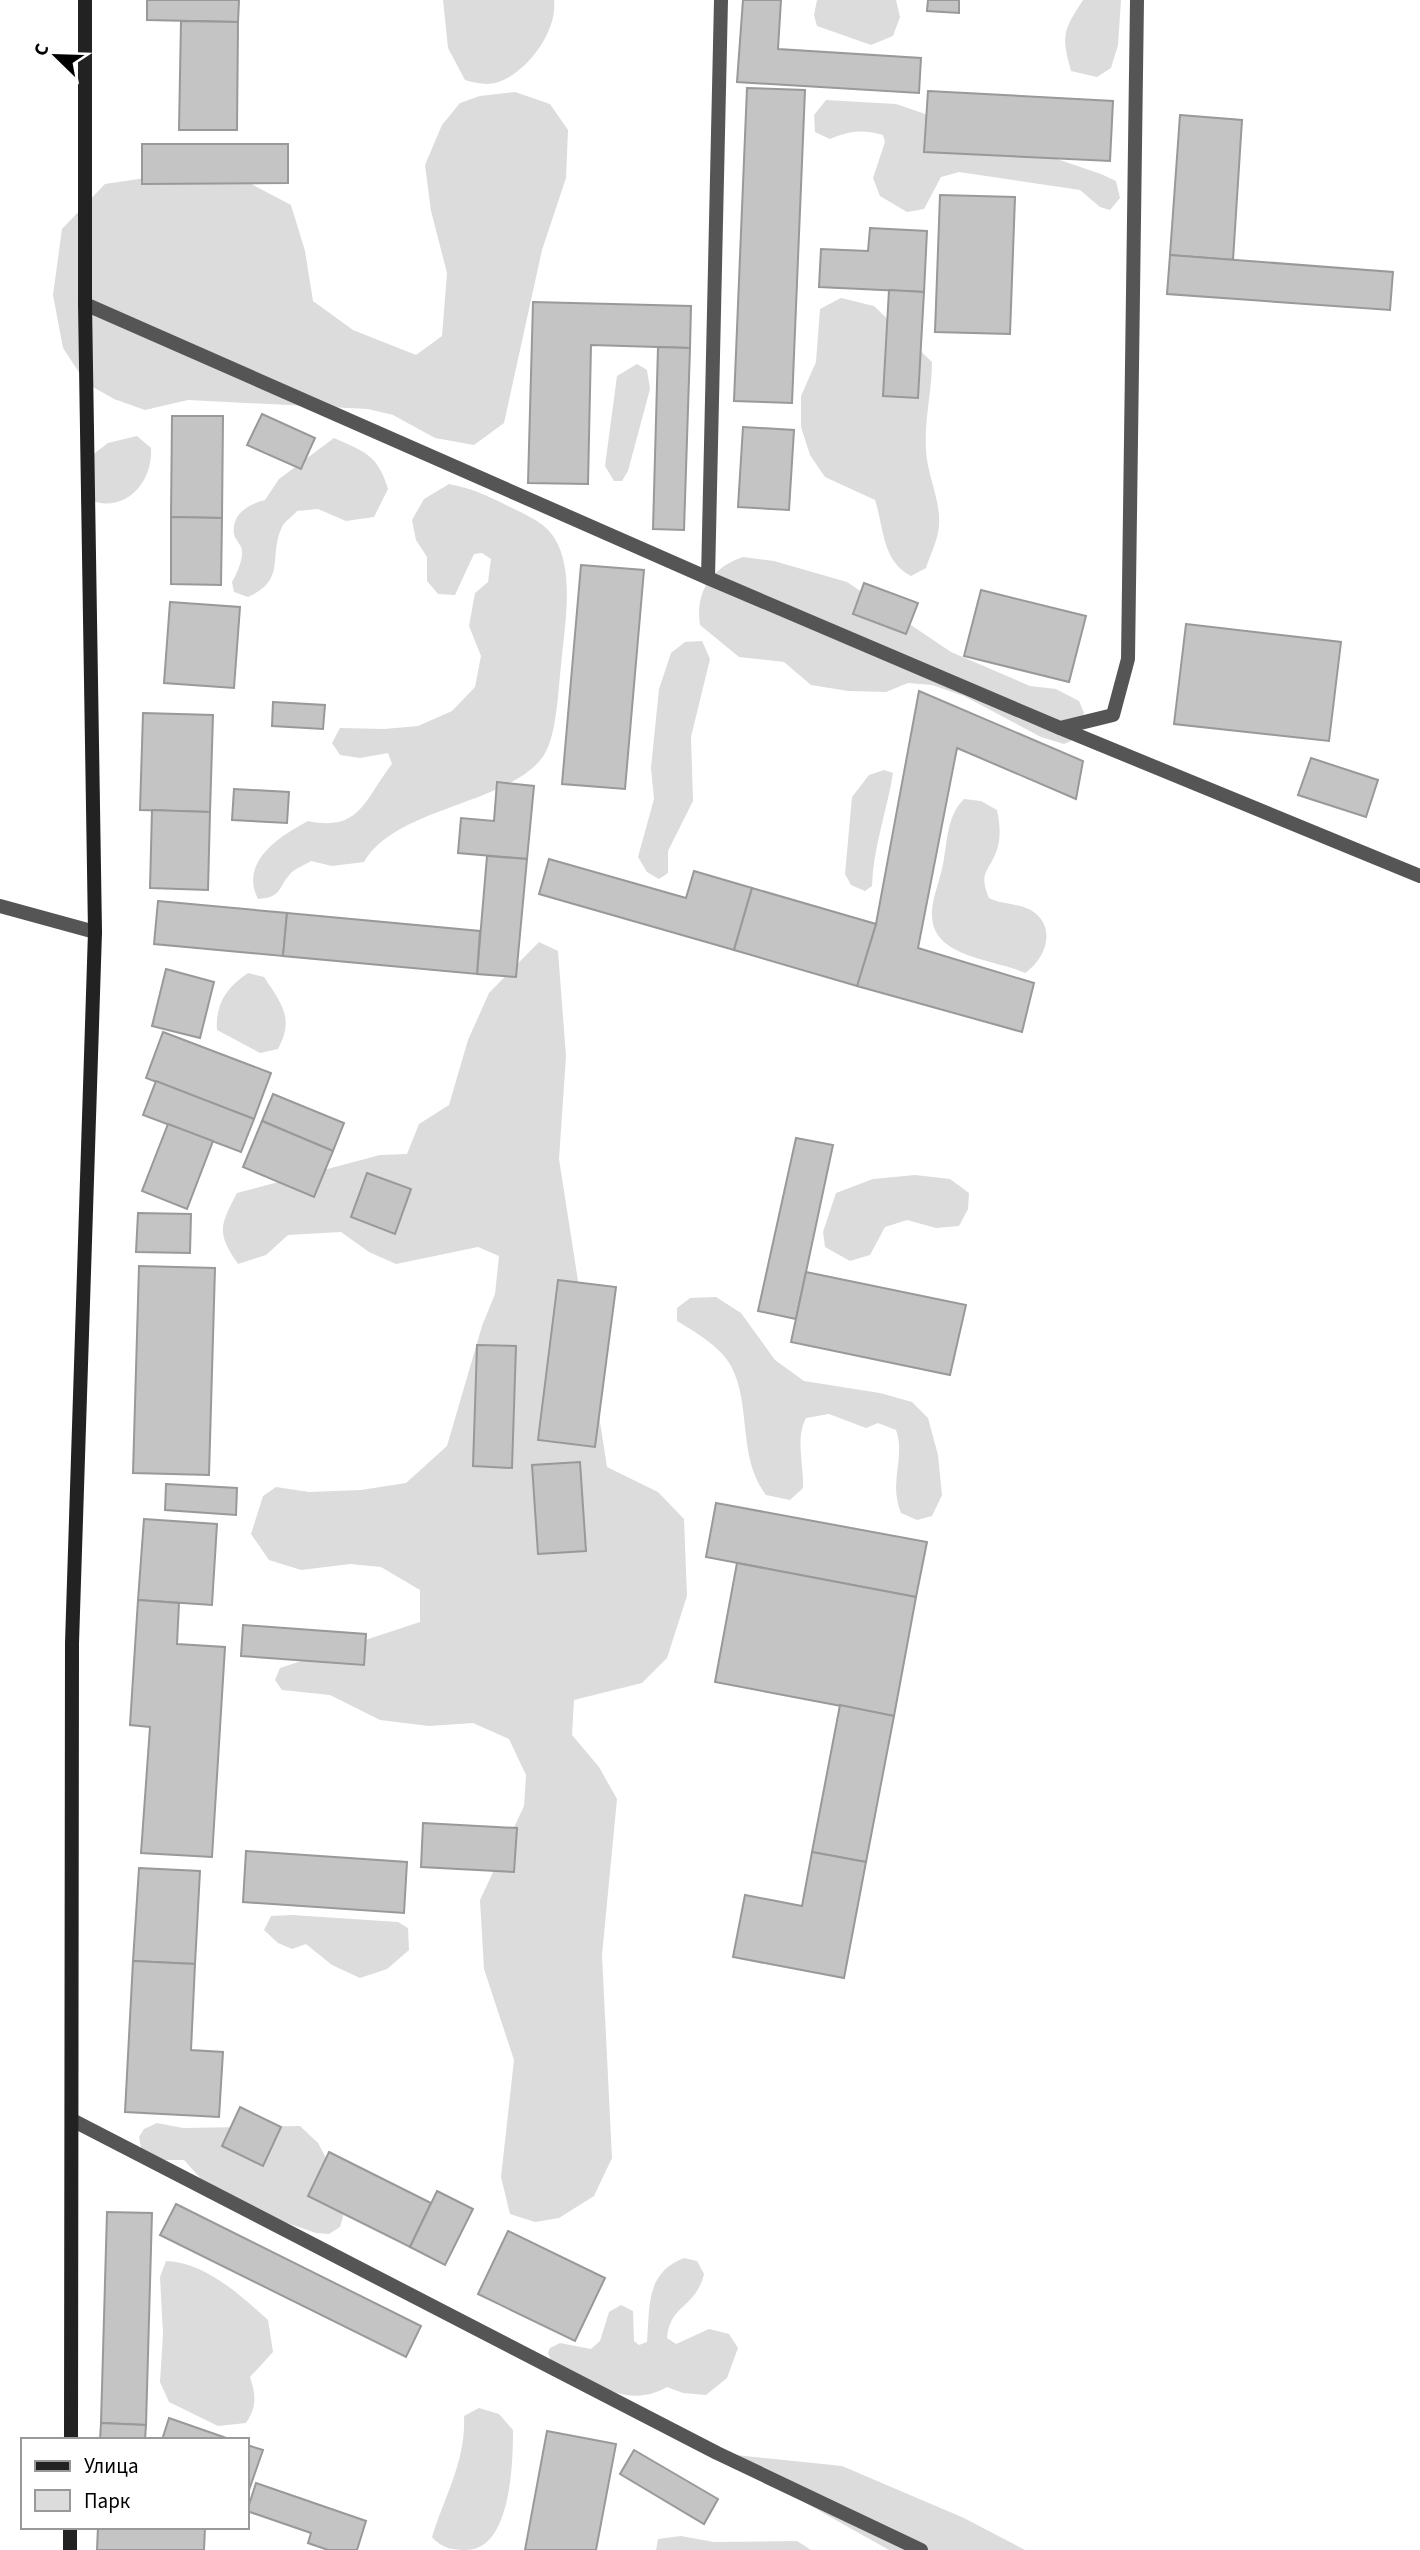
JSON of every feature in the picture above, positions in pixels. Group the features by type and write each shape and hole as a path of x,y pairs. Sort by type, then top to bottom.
{"main road":[{"path":"71,2438 74,2121 72,1643 95,932 85,304 85,0"},
{"path":"70,2529 70,2550"}],"street":[{"path":"708,578 721,0"},
{"path":"1060,728 1113,715 1128,659 1137,0"},
{"path":"85,304 708,578 1060,728 1420,876"},
{"path":"0,906 95,932"},
{"path":"74,2121 717,2453 921,2550"}],"green space":[{"path":"443,0 554,0 554,12 546,37 520,70 494,83 482,84 465,80 448,48"},
{"path":"817,0 896,0 900,17 893,36 871,45 817,26 814,15"},
{"path":"1083,0 1121,0 1118,45 1111,68 1097,77 1071,71 1066,49 1068,27"},
{"path":"515,92 550,104 568,130 566,178 542,250 504,423 474,445 435,438 393,415 368,409 188,400 145,410 114,399 86,383 63,348 53,295 62,229 105,184 219,167 291,205 305,251 313,301 353,330 416,355 442,336 447,273 431,211 425,165 442,125 460,103 480,96"},
{"path":"826,100 896,104 1101,174 1116,181 1120,198 1110,210 1100,207 1080,190 959,172 941,177 924,209 907,212 880,196 873,178 885,142 883,135 856,132 830,139 815,132 814,115"},
{"path":"841,298 874,306 932,362 926,450 938,507 939,526 926,568 911,576 901,570 889,553 875,500 825,477 810,455 801,427 801,396 816,362 820,309"},
{"path":"637,364 647,370 650,389 628,471 622,481 614,481 605,466 617,376"},
{"path":"137,436 151,448 147,473 142,484 125,499 114,503 89,500 91,456 108,443"},
{"path":"334,438 362,451 380,469 388,489 374,517 346,521 318,509 297,511 282,527 268,583 248,597 234,592 232,582 242,554 234,534 238,516 247,507 265,500 279,479"},
{"path":"449,484 486,496 537,521 556,540 562,556 566,574 566,613 556,712 552,736 544,755 528,771 507,785 401,829 380,843 364,862 332,866 311,861 291,873 276,894 258,899 254,873 265,852 286,834 308,821 339,822 350,817 367,801 392,764 388,753 360,758 340,755 332,743 340,728 384,729 418,726 452,711 475,687 481,656 469,626 475,593 488,582 491,559 482,553 474,554 455,595 438,594 427,581 427,557 416,540 412,520 424,499"},
{"path":"743,557 774,561 847,582 951,652 1030,686 1056,689 1079,701 1084,713 1071,741 1064,744 1041,737 964,696 932,685 908,683 886,692 848,691 811,685 784,662 739,657 700,625 699,613 703,592 714,575"},
{"path":"702,641 710,659 691,737 693,801 668,851 668,873 659,879 647,872 638,857 654,799 651,768 659,689 671,653 685,642"},
{"path":"884,770 893,773 875,858 872,886 865,891 851,885 845,874 852,797 869,775"},
{"path":"964,799 981,801 997,810 1000,830 998,845 984,883 989,898 1030,910 1042,920 1045,928 1047,936 1042,953 1038,961 1025,973 954,949 943,941 935,930 933,904 949,830 954,814"},
{"path":"539,942 558,951 566,1056 559,1159 607,1467 658,1492 684,1519 687,1596 667,1658 642,1683 574,1700 572,1735 599,1767 617,1799 602,1955 612,2158 594,2196 559,2218 535,2222 510,2214 501,2177 514,2060 484,1969 480,1900 524,1806 526,1775 509,1739 473,1723 429,1726 380,1720 330,1695 282,1690 275,1680 280,1668 420,1622 420,1590 381,1567 350,1564 301,1570 269,1560 251,1534 263,1496 276,1487 309,1492 361,1490 406,1483 447,1446 482,1326 495,1294 499,1256 478,1247 396,1264 369,1252 341,1232 288,1235 266,1255 238,1264 226,1244 223,1229 237,1193 380,1155 407,1154 419,1124 449,1105 468,1040 489,993"},
{"path":"248,973 264,977 284,1011 285,1028 278,1049 260,1053 217,1030 220,1004 228,990"},
{"path":"915,1175 950,1179 969,1193 968,1209 959,1226 936,1228 907,1220 885,1227 870,1255 850,1261 825,1247 823,1232 836,1193 873,1179"},
{"path":"716,1297 741,1313 775,1360 804,1381 880,1393 912,1402 928,1418 938,1455 942,1495 932,1516 917,1520 901,1513 896,1491 899,1440 896,1430 878,1423 866,1428 829,1414 806,1418 803,1426 800,1443 803,1488 790,1500 766,1495 751,1464 741,1398 731,1366 714,1346 677,1321 677,1308 690,1298"},
{"path":"271,1916 398,1922 408,1928 409,1950 387,1969 360,1978 332,1965 306,1944 292,1949 278,1943 264,1930"},
{"path":"157,2123 183,2128 300,2126 318,2143 348,2199 340,2227 329,2234 316,2233 287,2223 212,2191 184,2160 162,2160 142,2153 139,2137 144,2129"},
{"path":"684,2258 697,2261 704,2274 695,2294 673,2318 667,2338 676,2344 709,2329 729,2334 738,2348 727,2378 706,2395 683,2393 667,2387 651,2394 621,2394 551,2360 548,2353 550,2348 560,2343 591,2349 600,2341 609,2312 621,2305 633,2311 634,2341 639,2345 647,2342 650,2304 656,2282 671,2264"},
{"path":"166,2261 194,2267 208,2274 234,2291 268,2320 273,2352 250,2377 254,2401 246,2423 218,2426 169,2402 160,2382 163,2334 160,2277"},
{"path":"479,2408 499,2414 513,2430 510,2482 501,2521 492,2536 481,2546 466,2550 451,2549 439,2544 432,2537 462,2448 464,2416"},
{"path":"717,2453 842,2466 964,2518 1025,2550 889,2550"},
{"path":"681,2536 714,2542 797,2541 811,2550 656,2550 658,2539"}],"building":[{"path":"147,0 239,0 238,22 147,20"},
{"path":"743,0 781,0 778,49 921,58 919,93 737,82"},
{"path":"928,0 959,0 959,13 927,11"},
{"path":"181,21 238,22 237,130 179,130"},
{"path":"747,88 805,90 792,403 734,401"},
{"path":"928,91 1113,101 1110,161 924,152"},
{"path":"1180,115 1242,120 1233,260 1170,255"},
{"path":"142,144 288,144 288,183 142,184"},
{"path":"940,195 1015,197 1010,334 935,332"},
{"path":"870,228 927,231 924,292 819,287 821,249 868,251"},
{"path":"1170,255 1393,272 1390,310 1167,294"},
{"path":"889,290 924,292 918,398 883,396"},
{"path":"533,302 691,306 690,348 591,345 588,484 528,483"},
{"path":"658,347 690,348 684,530 653,529"},
{"path":"262,414 315,438 301,469 247,445"},
{"path":"172,416 223,416 222,518 171,517"},
{"path":"743,427 794,430 789,510 738,507"},
{"path":"171,517 222,518 221,585 171,584"},
{"path":"581,565 644,570 625,789 562,784"},
{"path":"864,583 918,603 906,634 853,614"},
{"path":"981,590 1086,616 1069,682 964,656"},
{"path":"170,602 240,607 234,688 164,683"},
{"path":"1186,624 1341,642 1329,741 1174,724"},
{"path":"919,691 1083,761 1076,799 957,748 918,948 1034,983 1022,1032 857,986 876,924"},
{"path":"273,702 325,705 323,729 272,726"},
{"path":"143,713 213,715 210,812 140,810"},
{"path":"1311,758 1378,780 1366,817 1298,795"},
{"path":"497,782 534,786 527,859 458,853 461,818 494,821"},
{"path":"234,789 289,792 287,823 232,820"},
{"path":"152,810 210,812 208,890 150,888"},
{"path":"487,856 527,859 516,977 477,974"},
{"path":"549,859 686,898 694,871 752,888 734,950 539,894"},
{"path":"752,888 876,924 857,986 734,950"},
{"path":"158,901 287,913 283,956 154,944"},
{"path":"287,913 480,931 477,974 283,956"},
{"path":"166,969 214,982 200,1038 152,1026"},
{"path":"163,1032 271,1073 254,1119 146,1078"},
{"path":"156,1081 254,1119 241,1152 143,1115"},
{"path":"273,1094 344,1123 333,1151 262,1121"},
{"path":"262,1121 333,1151 314,1197 243,1167"},
{"path":"168,1124 213,1141 187,1209 142,1191"},
{"path":"796,1138 833,1145 796,1319 758,1311"},
{"path":"367,1173 411,1189 395,1234 351,1217"},
{"path":"138,1213 191,1214 190,1253 136,1252"},
{"path":"139,1266 215,1268 209,1475 133,1473"},
{"path":"806,1272 966,1305 950,1375 791,1342"},
{"path":"558,1280 616,1287 595,1447 538,1440"},
{"path":"477,1345 516,1346 512,1468 473,1466"},
{"path":"580,1462 586,1551 538,1554 532,1465"},
{"path":"166,1484 237,1488 236,1515 165,1510"},
{"path":"716,1503 927,1542 916,1597 706,1557"},
{"path":"144,1519 217,1524 212,1605 138,1600"},
{"path":"737,1563 916,1597 894,1716 715,1682"},
{"path":"138,1600 179,1603 177,1644 225,1647 212,1857 141,1853 150,1727 130,1725"},
{"path":"243,1625 366,1634 364,1665 241,1656"},
{"path":"840,1705 894,1716 866,1862 812,1852"},
{"path":"423,1823 517,1828 514,1872 421,1867"},
{"path":"246,1851 407,1862 404,1913 243,1902"},
{"path":"812,1852 866,1862 844,1978 733,1957 745,1895 802,1906"},
{"path":"139,1868 200,1871 195,1964 133,1961"},
{"path":"133,1961 195,1964 191,2050 223,2052 219,2117 125,2112"},
{"path":"240,2107 281,2127 263,2166 222,2146"},
{"path":"329,2152 431,2203 410,2247 308,2196"},
{"path":"437,2191 473,2209 445,2265 410,2247"},
{"path":"176,2204 421,2326 406,2357 160,2235"},
{"path":"107,2212 152,2213 146,2425 101,2423"},
{"path":"508,2231 605,2278 575,2341 478,2294"},
{"path":"169,2418 226,2438 163,2438"},
{"path":"101,2423 146,2425 145,2438 100,2438"},
{"path":"547,2431 616,2444 596,2550 525,2550"},
{"path":"248,2445 263,2450 248,2490"},
{"path":"634,2450 718,2499 704,2524 620,2474"},
{"path":"256,2483 366,2521 357,2550 328,2550 308,2543 311,2533 248,2511"},
{"path":"98,2529 205,2529 204,2550 97,2550"}]}
